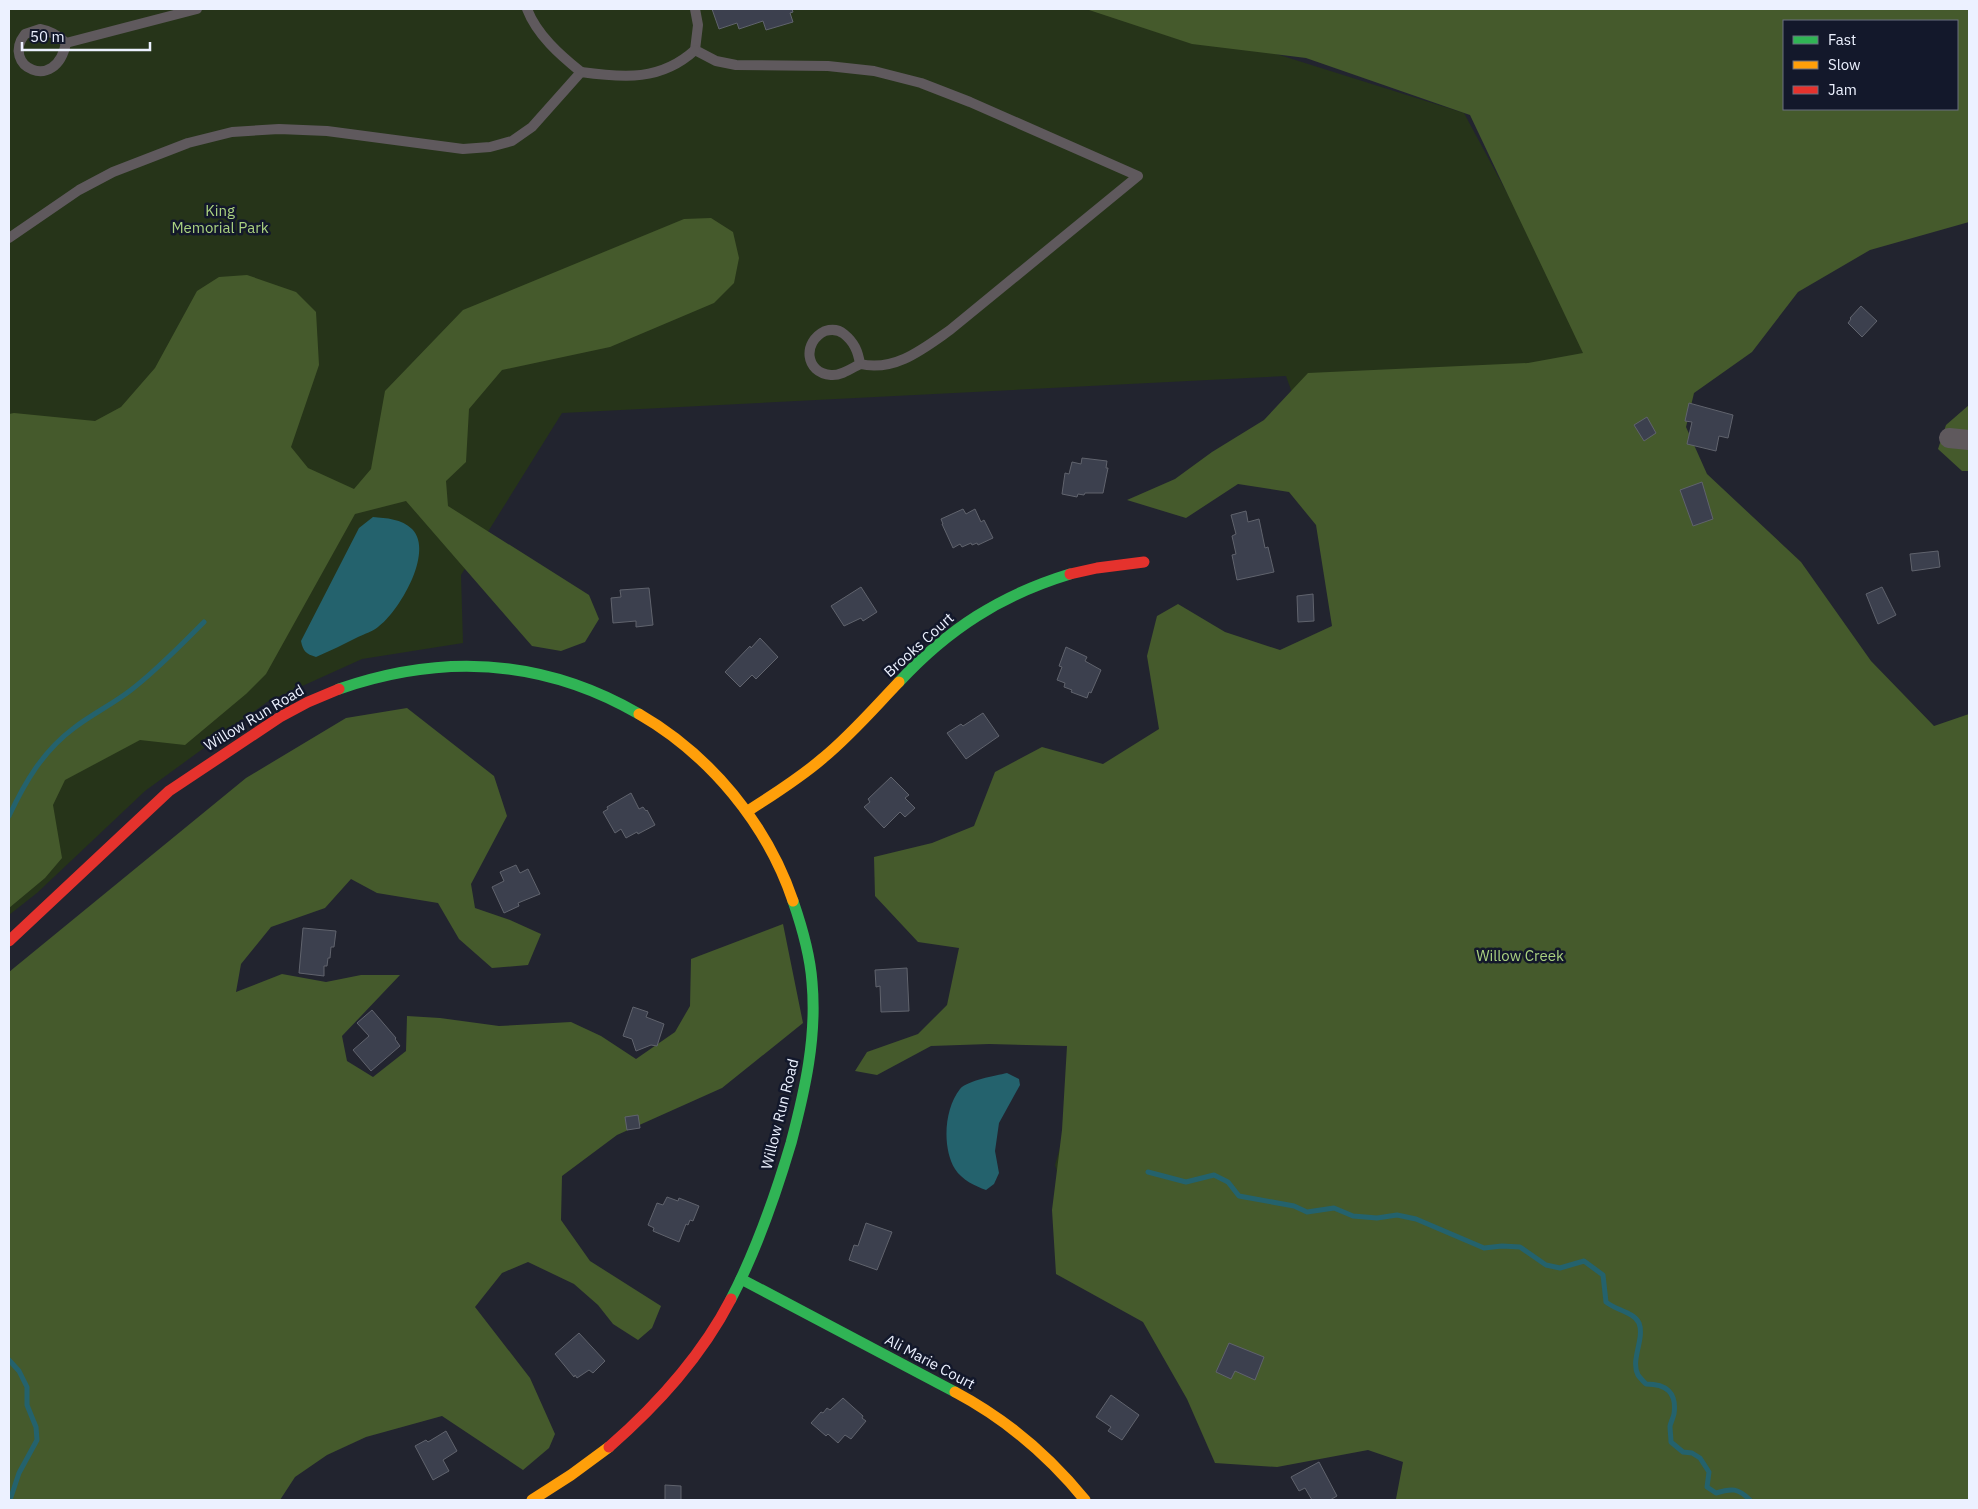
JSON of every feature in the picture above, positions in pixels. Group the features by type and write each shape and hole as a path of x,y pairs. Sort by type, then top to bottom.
{"street":[{"path":"1949,438 1969,440"},
{"name":"Brooks Court","path":"748,811 806,772 834,749 914,665 947,636 984,610 1041,584 1070,574 1144,562"},
{"name":"Willow Run Road","path":"9,941 134,823 168,793 204,766 283,715 322,695 363,680 405,669 451,665 495,666 542,674 592,689 633,708 668,731 700,757 730,787 748,811 782,871 796,905 807,949 812,984 813,1034 800,1107 771,1210 741,1279 711,1333 675,1382 640,1418 608,1447 575,1472 532,1500"},
{"name":"Ali Marie Court","path":"741,1279 981,1406 1017,1431 1048,1458 1085,1500"}],"lane":[{"path":"66,43 197,9"},
{"path":"528,9 538,29 564,58 582,72 610,76 638,75 662,71 681,62 695,50 698,25 695,9"},
{"path":"40,29 50,31 66,43 64,53 58,62 51,69 43,72 25,66 18,48 25,34 40,29"},
{"path":"695,50 716,61 736,65 828,66 874,71 921,83 970,102 1138,176 950,330 923,349 886,366 873,367 860,364 845,372 831,375 820,371 812,364 809,356 809,345 814,338 824,332 832,329 841,331 851,340 858,352 860,364"},
{"path":"9,238 79,190 113,172 188,142 232,132 279,129 327,130 463,149 490,147 512,141 532,127 582,72"}],"green space":[{"name":"King Memorial Park","path":"9,9 1133,9 1464,113 1597,360 1969,1500 1445,1427 1063,1191 1055,1165 1063,1137 1378,632 1286,376 562,413 461,575 463,643 362,659 267,702 145,791 37,893 9,915"},
{"name":"Willow Creek","path":"1086,9 1969,9 1969,222 1870,250 1798,292 1752,352 1694,393 1686,427 1707,474 1801,562 1871,661 1934,726 1969,714 1969,1500 1394,1500 1396,1499 1403,1462 1368,1450 1277,1467 1215,1463 1187,1399 1143,1322 1056,1274 1052,1210 1062,1130 1067,1046 989,1044 931,1046 877,1075 855,1071 867,1052 918,1034 947,1005 959,948 918,942 875,896 874,857 932,843 974,826 995,772 1042,747 1103,764 1159,729 1147,656 1157,616 1178,604 1225,632 1280,650 1332,626 1316,525 1289,492 1238,484 1186,518 1127,500 1175,479 1212,452 1264,420 1308,373 1528,363 1583,353 1470,115 1306,58 1192,44"},
{"path":"711,218 733,232 739,258 734,283 714,303 610,347 502,370 469,409 466,462 446,481 448,506 589,595 599,619 585,642 561,651 532,646 406,501 355,514 266,674 246,694 185,745 140,740 65,780 53,805 62,858 45,878 9,908 9,414 95,421 121,407 155,368 197,291 219,277 247,275 296,292 316,312 319,365 291,447 308,468 354,489 371,469 385,391 463,310 684,219"},
{"path":"1969,405 1969,471 1962,471 1938,449 1946,425"},
{"path":"407,708 494,776 507,816 471,884 475,908 510,920 541,934 528,965 492,968 459,939 438,903 377,893 351,879 325,908 271,927 241,964 236,992 282,974 326,982 361,975 400,975 342,1036 347,1061 373,1077 406,1051 407,1016 440,1018 499,1026 571,1022 601,1036 636,1059 675,1032 690,1006 691,959 783,924 803,1023 722,1088 617,1135 562,1176 561,1220 590,1261 661,1306 652,1328 638,1340 613,1324 598,1305 574,1284 528,1262 502,1273 475,1307 530,1378 555,1434 549,1448 523,1470 442,1416 366,1437 327,1455 295,1477 280,1500 9,1500 9,972 246,778 346,718"}],"water":[{"path":"373,517 399,521 412,529 418,539 417,566 411,581 395,609 376,629 316,657 310,655 304,650 301,641 359,528"},
{"path":"1007,1073 1019,1079 1020,1085 999,1123 995,1151 999,1173 994,1184 986,1190 965,1179 955,1169 948,1150 948,1118 955,1097 960,1089 969,1083"}],"building":[{"path":"712,9 792,9 793,12 790,13 793,22 766,30 763,21 739,29 737,23 719,29"},
{"path":"1861,306 1877,321 1862,337 1848,323"},
{"path":"1689,403 1733,415 1728,438 1719,436 1716,451 1687,444 1692,422 1685,421"},
{"path":"1647,417 1656,433 1644,441 1634,425"},
{"path":"1082,458 1107,461 1106,468 1108,468 1103,493 1078,494 1077,497 1062,494 1065,473 1069,474 1072,462 1081,464"},
{"path":"1702,482 1713,519 1693,526 1680,490"},
{"path":"963,509 966,514 975,509 981,522 984,520 993,538 978,545 977,543 972,545 971,543 962,547 960,544 953,548 941,519"},
{"path":"1246,511 1248,522 1259,519 1265,548 1268,547 1274,572 1237,580 1232,555 1236,554 1232,536 1236,534 1231,515"},
{"path":"1938,551 1940,567 1912,571 1910,554"},
{"path":"861,587 877,612 863,621 861,618 844,626 831,606"},
{"path":"1882,587 1896,615 1878,624 1866,594"},
{"path":"649,588 653,625 636,627 636,621 613,623 611,598 621,597 620,590"},
{"path":"1313,594 1314,621 1298,622 1297,596"},
{"path":"760,638 778,657 756,679 752,675 740,687 725,672"},
{"path":"1066,647 1087,657 1085,661 1101,670 1087,698 1071,692 1072,690 1064,687 1065,683 1057,680 1062,667 1059,666"},
{"path":"983,713 999,736 966,759 947,733 961,724 963,726"},
{"path":"891,777 909,795 905,798 915,808 905,817 900,812 884,828 864,807 870,802 868,799"},
{"path":"631,793 639,809 643,807 647,810 655,825 626,838 621,829 615,833 603,812 608,809 607,807"},
{"path":"516,865 520,873 528,869 540,894 518,903 519,906 504,913 492,887 504,881 500,872"},
{"path":"303,928 336,931 334,947 331,947 327,966 324,966 324,976 299,973"},
{"path":"907,968 909,1011 881,1012 880,986 876,987 875,970"},
{"path":"633,1007 648,1012 646,1017 664,1024 657,1046 651,1045 636,1051 632,1039 623,1036"},
{"path":"372,1010 396,1038 400,1046 371,1071 353,1050 369,1036 357,1023"},
{"path":"638,1115 640,1128 627,1130 625,1117"},
{"path":"667,1197 678,1201 679,1198 699,1206 693,1221 690,1220 688,1225 686,1224 679,1242 653,1231 654,1228 648,1225 657,1203 663,1205"},
{"path":"866,1223 892,1232 877,1270 849,1260 854,1245 858,1246"},
{"path":"579,1333 605,1361 593,1373 589,1370 577,1378 575,1375 574,1377 555,1354"},
{"path":"1229,1343 1264,1357 1255,1380 1235,1371 1231,1379 1216,1372"},
{"path":"1111,1395 1139,1415 1122,1440 1108,1431 1111,1427 1096,1417"},
{"path":"843,1398 866,1421 851,1439 845,1435 838,1443 828,1434 826,1436 811,1423 821,1412 823,1413 827,1408 830,1410"},
{"path":"446,1431 457,1451 443,1460 449,1471 433,1480 415,1446 426,1440 428,1442"},
{"path":"1319,1462 1337,1496 1330,1500 1312,1500 1305,1488 1299,1491 1291,1477"},
{"path":"665,1485 681,1486 681,1500 665,1500"}],"waterway":[{"path":"9,816 28,779 44,757 63,737 141,682 204,622"},
{"path":"1148,1172 1186,1182 1214,1175 1228,1182 1239,1196 1294,1206 1307,1212 1334,1208 1353,1216 1377,1218 1397,1215 1416,1219 1484,1248 1520,1247 1546,1265 1560,1268 1584,1261 1603,1275 1606,1302 1633,1316 1639,1323 1640,1336 1636,1356 1636,1369 1638,1375 1646,1384 1653,1384 1664,1388 1672,1395 1674,1414 1670,1426 1671,1442 1683,1452 1692,1453 1700,1458 1709,1472 1707,1487 1716,1493 1726,1490 1738,1491 1750,1500"},
{"path":"9,1360 19,1371 27,1387 27,1405 36,1427 37,1440 19,1473 10,1500"}],"traffic: fast":[{"path":"899,682 937,646 977,616 1021,592 1070,574"},
{"path":"339,689 378,677 416,670 492,667 530,672 567,682 603,696 639,714"},
{"path":"731,1299 757,1242 779,1183 791,1143 809,1063 813,1023 812,982 805,941 793,901"},
{"path":"741,1279 955,1392"}],"traffic: slow":[{"path":"748,811 796,779 823,758 853,731 899,682"},
{"path":"639,714 689,750 733,794 752,819 768,845 793,901"},
{"path":"955,1392 992,1414 1026,1440 1057,1468 1085,1500"},
{"path":"532,1500 571,1475 609,1447"}],"traffic: jam":[{"path":"1070,574 1097,568 1144,562"},
{"path":"9,941 169,791 280,717 308,702 339,689"},
{"path":"609,1447 645,1414 677,1379 706,1341 731,1299"}]}
